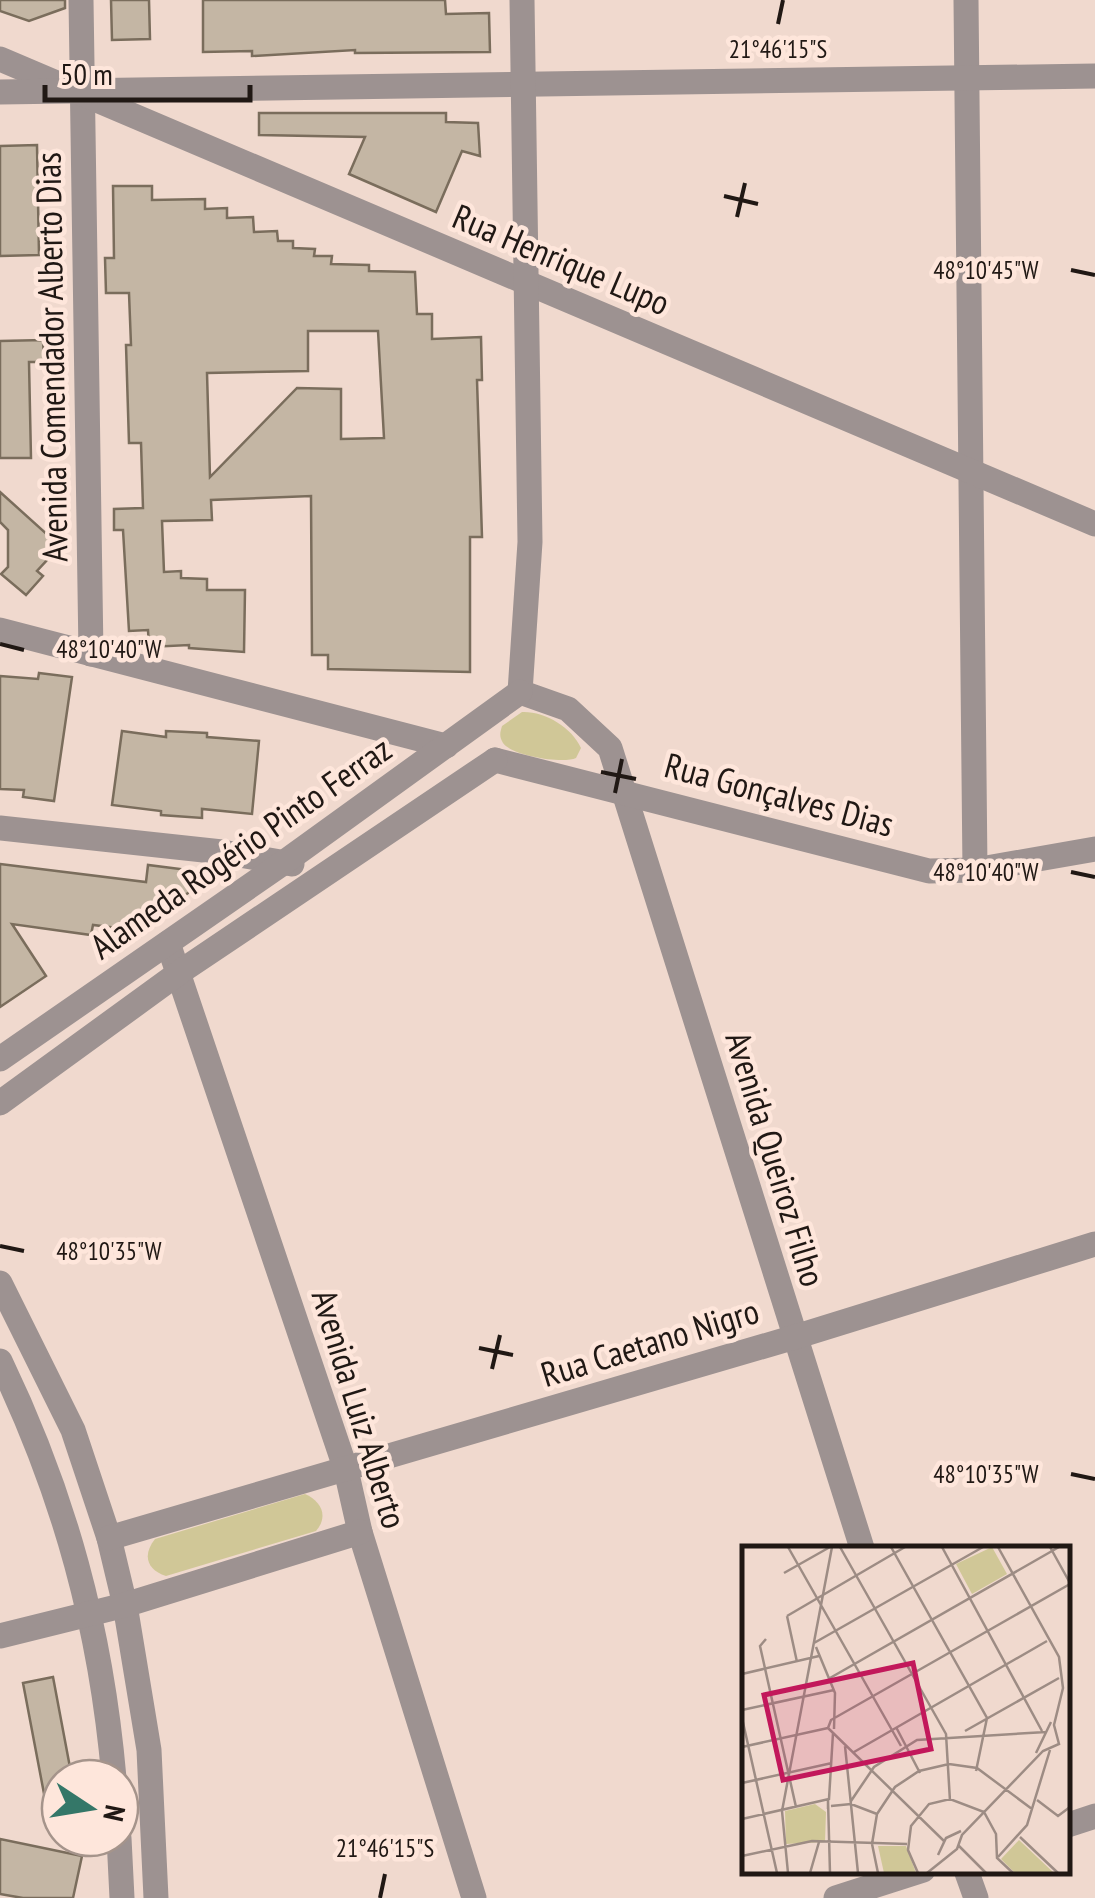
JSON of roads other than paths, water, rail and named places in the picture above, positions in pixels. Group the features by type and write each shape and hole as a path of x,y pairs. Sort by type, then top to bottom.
{"street":[{"name":"Avenida Comendador Alberto Dias","path":"81,0 91,654"},
{"path":"520,692 530,542 522,0"},
{"path":"966,0 976,870"},
{"name":"Rua Henrique Lupo","path":"0,59 1095,524"},
{"path":"0,92 1095,76"},
{"path":"0,630 446,746"},
{"name":"Alameda Rogério Pinto Ferraz","path":"0,1060 520,692"},
{"name":"Rua Gonçalves Dias","path":"520,692 568,710 594,730 610,748 622,790"},
{"path":"481,721 484,742 496,760"},
{"name":"Alameda Rogério Pinto Ferraz","path":"0,1103 180,972 496,760"},
{"name":"Rua Gonçalves Dias","path":"496,760 929,871 976,870 1095,849"},
{"name":"Avenida Queiroz Filho","path":"622,790 861,1546"},
{"path":"0,828 286,861 317,882"},
{"name":"Avenida Luiz Alberto","path":"168,944 346,1470 360,1532 474,1898"},
{"name":"Rua Caetano Nigro","path":"109,1538 794,1337 1095,1244"},
{"path":"0,1284 73,1430 109,1538 125,1605 149,1750 156,1898"},
{"path":"0,1362 26,1414 68,1527 92,1614 111,1758"},
{"path":"0,1636 125,1605 360,1532"},
{"path":"1070,1824 1095,1816"},
{"path":"120,1858 122,1898"},
{"path":"836,1898 914,1873"},
{"path":"967,1873 976,1898"}]}
